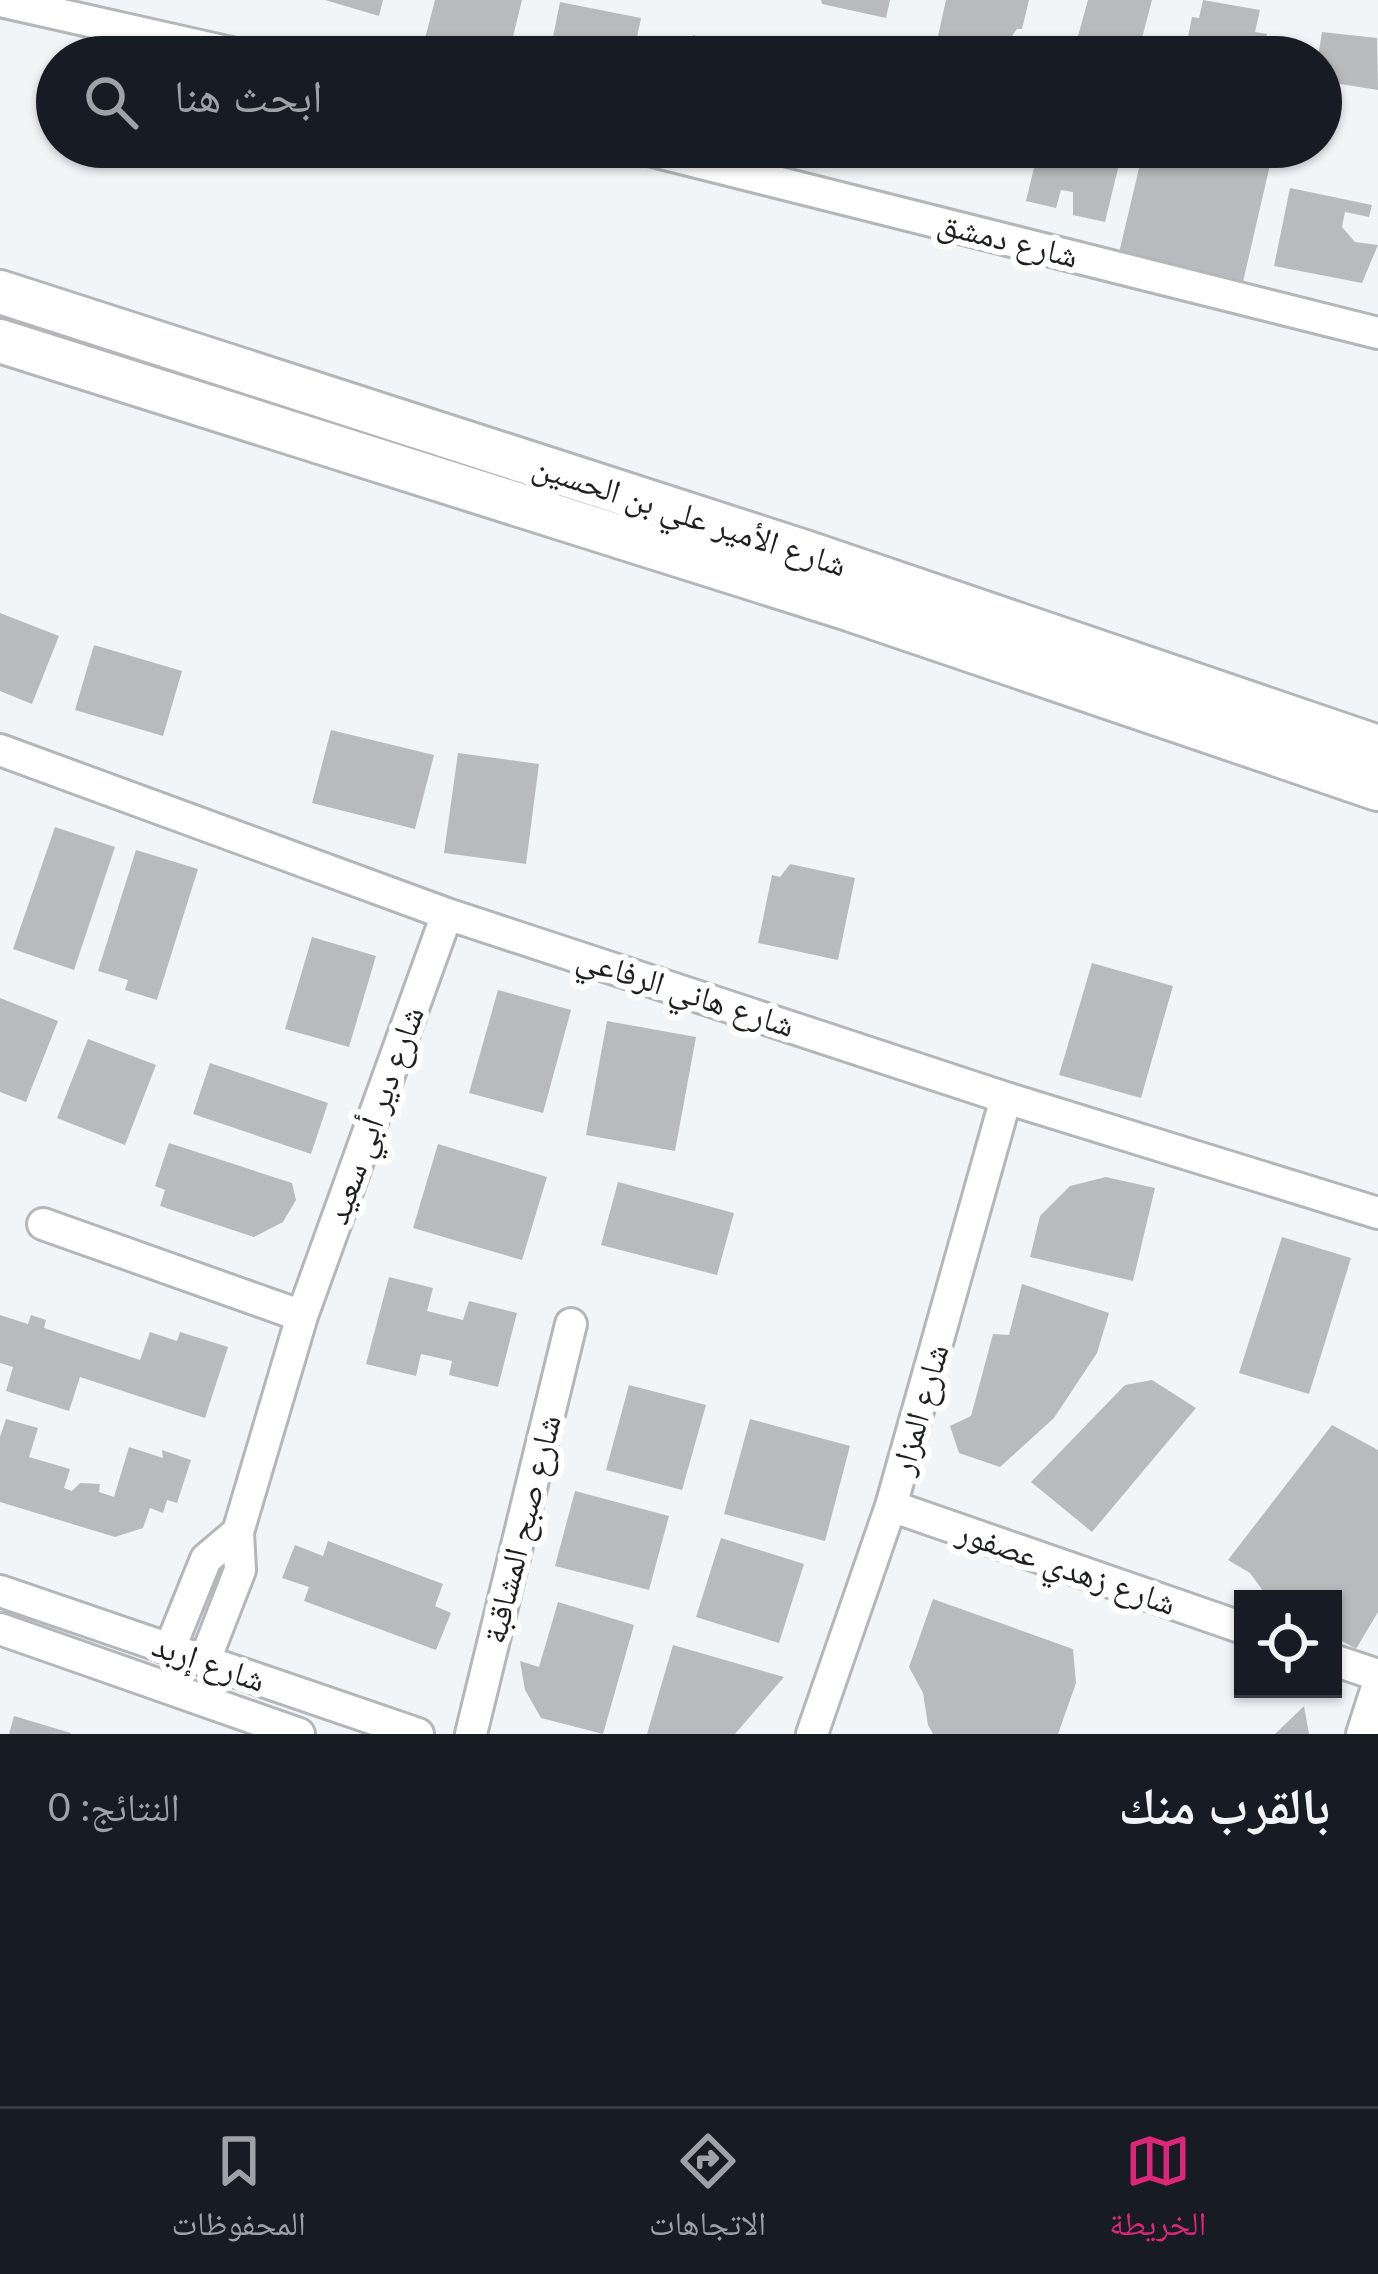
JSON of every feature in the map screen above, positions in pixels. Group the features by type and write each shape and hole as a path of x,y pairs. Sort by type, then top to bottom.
{"main road":[{"name":"شارع الأمير علي بن الحسين","path":"0,292 808,553 1242,723 1378,790"},
{"name":"شارع الأمير علي بن الحسين","path":"0,341 849,609 1242,723 1378,747"}],"street":[{"path":"0,1 156,36"},
{"name":"شارع دمشق","path":"721,168 1378,333"},
{"name":"شارع هاني الرفاعي","path":"0,750 447,914 1006,1098 1378,1213"},
{"name":"شارع دير أبي سعيد","path":"205,1660 240,1570 238,1532 302,1316 447,914"},
{"name":"شارع المزار","path":"807,1728 892,1506 1006,1098"},
{"path":"43,1224 302,1316"},
{"name":"شارع صبح المشاقبة","path":"471,1734 571,1324"},
{"name":"شارع زهدي عصفور","path":"892,1506 1234,1625"},
{"name":"شارع دير أبي سعيد","path":"170,1648 206,1559 238,1532"},
{"name":"شارع إربد","path":"0,1591 418,1734"},
{"name":"شارع إربد","path":"0,1628 299,1734"},
{"path":"1342,1664 1378,1680 1362,1734"}],"building":[{"path":"325,0 383,0 379,16"},
{"path":"435,0 522,0 513,36 426,36"},
{"path":"821,0 890,0 886,18"},
{"path":"946,0 1029,0 1022,29 1012,36 938,36"},
{"path":"1088,0 1152,0 1143,36 1078,36"},
{"path":"1203,0 1260,10 1255,32 1267,34 1188,36 1192,17 1199,18"},
{"path":"560,2 641,18 637,36 553,36"},
{"path":"1322,32 1377,38 1378,90 1342,84 1342,36 1321,36"},
{"path":"1034,168 1118,168 1105,222 1073,215 1073,192 1061,190 1056,208 1026,201"},
{"path":"1139,168 1269,168 1243,282 1119,253"},
{"path":"1290,188 1372,205 1369,217 1345,212 1342,227 1355,242 1378,245 1362,283 1274,266"},
{"path":"0,613 59,636 32,704 0,691"},
{"path":"94,645 182,671 163,736 75,710"},
{"path":"331,730 434,755 415,829 312,803"},
{"path":"458,753 539,764 526,864 444,853"},
{"path":"55,827 115,847 74,970 13,949"},
{"path":"136,850 198,869 157,1000 125,990 128,980 98,971"},
{"path":"790,864 855,878 838,960 758,943 772,875 780,877"},
{"path":"312,937 376,956 349,1047 285,1029"},
{"path":"1092,963 1173,986 1141,1098 1059,1075"},
{"path":"498,990 571,1010 543,1113 469,1093"},
{"path":"0,998 58,1021 26,1102 0,1092"},
{"path":"607,1021 696,1037 675,1151 586,1135"},
{"path":"88,1039 156,1065 125,1145 57,1118"},
{"path":"210,1063 328,1103 311,1154 193,1114"},
{"path":"169,1143 292,1183 296,1200 283,1222 254,1237 160,1206 165,1190 155,1186"},
{"path":"438,1144 547,1177 522,1260 413,1228"},
{"path":"1106,1177 1155,1188 1133,1281 1030,1257 1040,1216 1070,1186"},
{"path":"618,1182 734,1213 717,1275 601,1245"},
{"path":"1282,1237 1351,1258 1309,1394 1239,1373"},
{"path":"389,1277 433,1288 427,1311 463,1320 469,1301 517,1313 498,1387 449,1375 452,1361 421,1354 416,1376 366,1364"},
{"path":"1022,1284 1109,1313 1097,1353 1054,1418 1000,1467 959,1453 950,1426 971,1416 993,1334 1009,1335"},
{"path":"0,1315 28,1324 31,1315 46,1320 44,1328 140,1360 150,1332 177,1341 180,1332 228,1347 205,1418 80,1377 69,1411 6,1391 13,1367 0,1363"},
{"path":"1152,1380 1196,1408 1092,1532 1031,1482 1125,1385"},
{"path":"629,1385 706,1405 682,1490 606,1470"},
{"path":"6,1419 38,1428 29,1457 70,1469 64,1488 72,1491 80,1483 100,1484 99,1492 114,1497 129,1447 163,1458 162,1450 191,1460 177,1503 167,1500 163,1513 150,1508 143,1528 115,1537 0,1502 0,1437"},
{"path":"750,1419 850,1446 825,1541 724,1514"},
{"path":"1332,1425 1378,1450 1378,1612 1356,1649 1342,1641 1342,1590 1262,1590 1250,1573 1228,1560"},
{"path":"575,1491 669,1516 649,1590 555,1566"},
{"path":"721,1538 804,1564 779,1643 696,1617"},
{"path":"328,1541 443,1584 435,1606 451,1613 436,1650 304,1601 309,1587 282,1578 295,1545 323,1556"},
{"path":"933,1599 1073,1649 1076,1683 1058,1734 933,1734 923,1693 909,1667"},
{"path":"558,1602 634,1625 603,1734 541,1718 525,1690 520,1661 539,1667"},
{"path":"673,1645 784,1677 735,1734 647,1734"},
{"path":"1304,1706 1309,1734 1275,1734"},
{"path":"14,1716 71,1733 71,1734 9,1734"}]}
